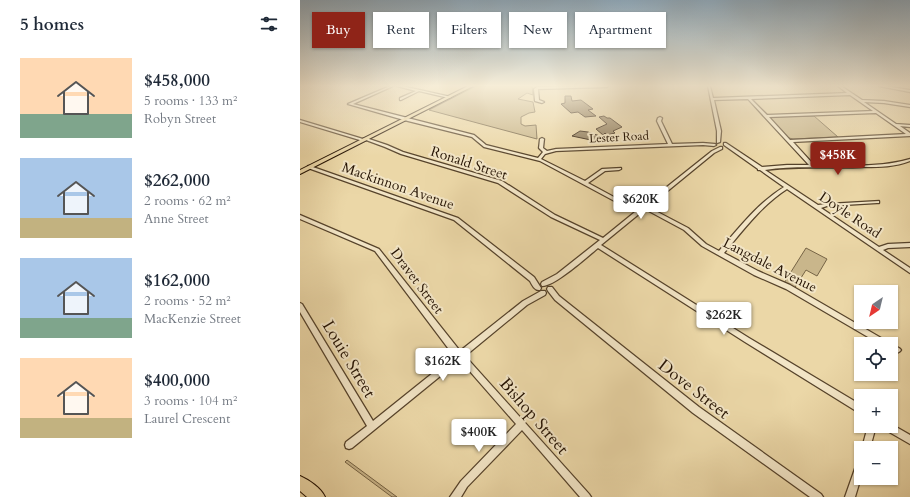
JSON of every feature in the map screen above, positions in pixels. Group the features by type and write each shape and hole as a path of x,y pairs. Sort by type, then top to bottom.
{"highway":[{"path":"300,483 317,497"}],"main road":[{"path":"301,171 425,109"}],"street":[{"path":"366,109 473,136 485,146 539,159 639,212"},
{"path":"349,445 713,152 723,146 722,136 719,131 714,109"},
{"path":"760,109 813,166"},
{"path":"873,109 910,135"},
{"path":"766,116 877,112"},
{"path":"660,118 659,122 670,145"},
{"name":"Ronald Street","path":"300,121 386,146 404,154 500,182 550,215 604,240"},
{"path":"897,126 908,126"},
{"path":"713,152 719,131"},
{"path":"789,141 910,135"},
{"path":"539,159 546,152 541,148 542,139"},
{"name":"Lester Road","path":"546,152 556,150 670,145 716,144 723,146"},
{"name":"Doyle Road","path":"723,146 736,152 910,271"},
{"path":"760,169 813,166 837,168 892,165 910,160"},
{"name":"Mackinnon Avenue","path":"309,168 456,219 544,288"},
{"path":"585,183 604,170 619,169"},
{"path":"720,254 757,212 780,191 787,187"},
{"path":"817,207 877,202"},
{"name":"Langdale Avenue","path":"645,207 684,227 700,243 760,275 788,287 874,337"},
{"name":"Dravet Street","path":"300,217 377,250 460,356"},
{"path":"878,249 888,246 910,244"},
{"path":"598,245 747,340 854,406"},
{"name":"Dove Street","path":"544,288 703,416 818,497"},
{"name":"Louie Street","path":"300,306 372,427"},
{"name":"Bishop Street","path":"460,356 586,497"},
{"path":"455,497 464,484 522,424"},
{"path":"898,433 910,440"},
{"path":"850,497 854,485"}],"shaded area":[{"path":"534,109 535,112 521,117 521,124 525,126 536,125 537,139 429,110"},
{"path":"814,116 838,137 789,138 771,119 773,117"},
{"path":"806,248 827,259 817,276 806,270 794,289 784,283"},
{"path":"347,460 397,497 392,497 345,462"}],"building":[{"path":"567,109 592,109 588,110 596,116 585,117 578,112 571,113"},
{"path":"604,116 610,118 622,127 613,131 615,133 607,135 605,133 603,135 596,129 607,124 599,117"},
{"path":"580,131 600,136 594,140 591,140 572,136"}]}
